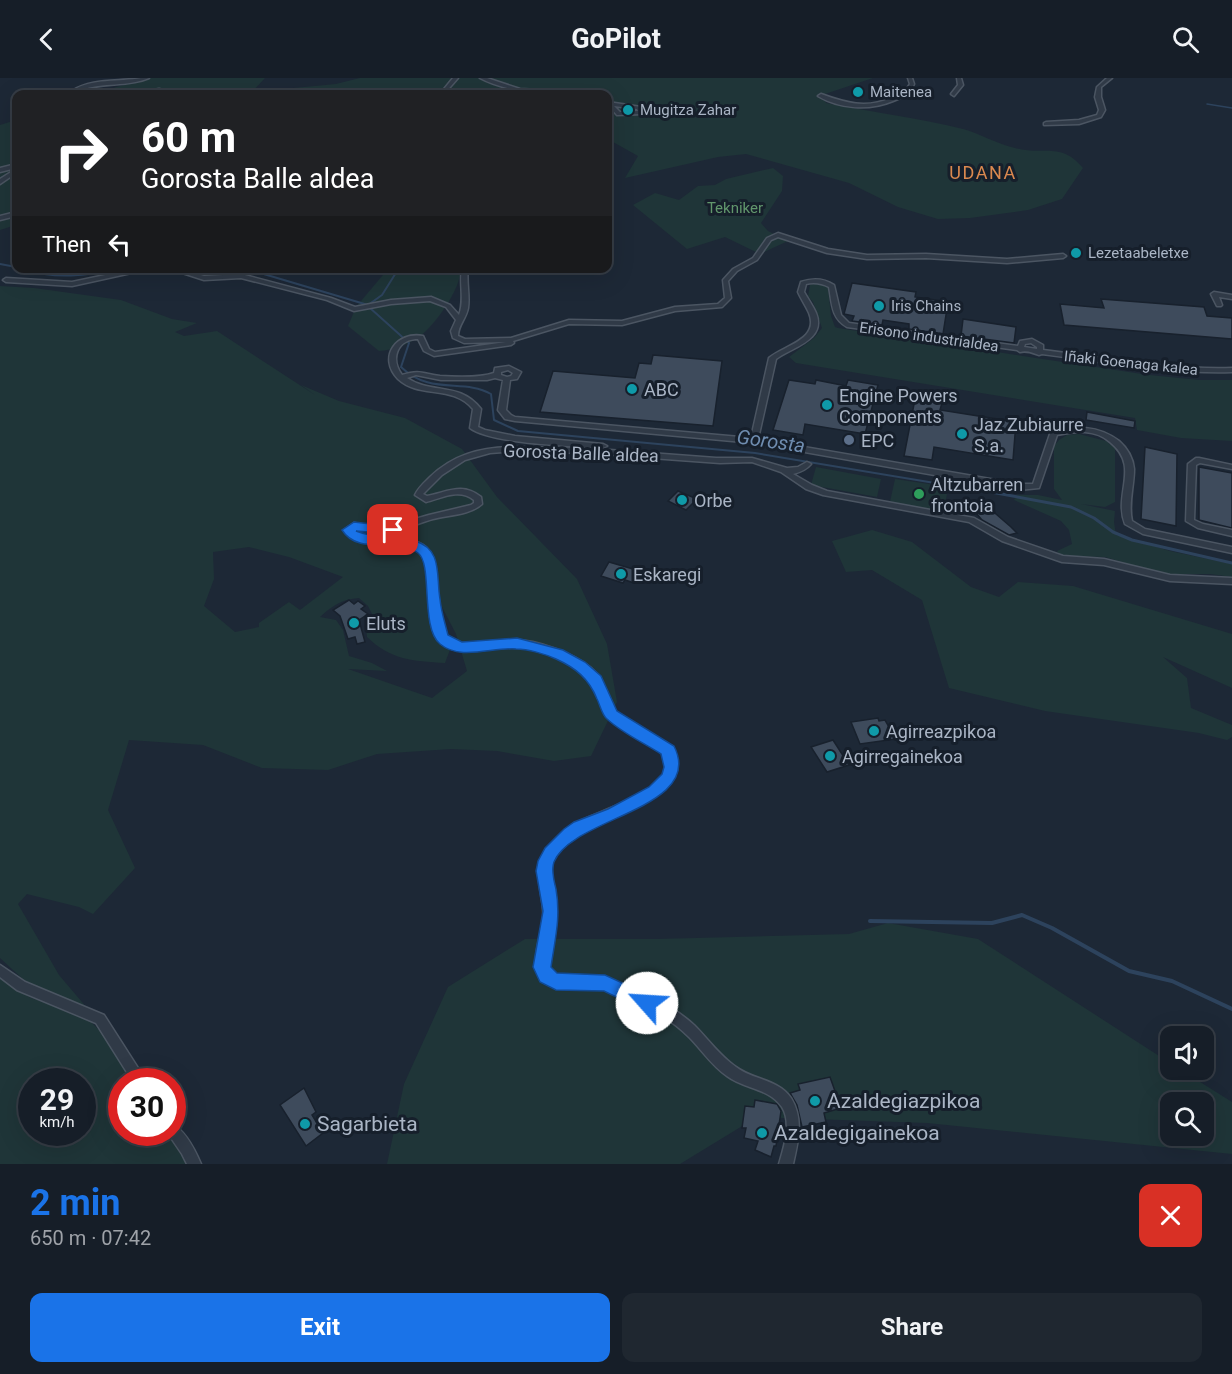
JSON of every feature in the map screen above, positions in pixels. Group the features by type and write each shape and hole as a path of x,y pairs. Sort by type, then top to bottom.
{"street":[{"path":"77,90 83,87 128,84 147,78"},
{"path":"446,90 456,78"},
{"path":"482,78 521,90"},
{"path":"821,96 846,105 876,107 909,91 912,84 910,78"},
{"path":"954,94 961,85 959,78"},
{"path":"1046,124 1079,122 1099,116 1102,110 1098,97 1099,87 1110,78"},
{"path":"612,105 643,110 640,113 624,114 612,108"},
{"path":"465,273 465,303 454,333 459,339 511,340 569,322 622,323 675,309 720,306 728,298 725,281 728,276 755,258 769,239 778,235 827,251 867,257 933,256 1007,261 1063,256"},
{"path":"6,280 72,284 126,273"},
{"path":"187,273 204,278 241,276 328,299 354,309 391,302 431,299 448,306 460,320"},
{"name":"Erisono industrialdea","path":"754,441 773,358 802,343 813,330 813,313 801,292 801,286 807,282 820,281 832,286 838,316 847,325 1020,350 1021,344 1029,341 1039,344 1035,352"},
{"path":"1219,305 1214,294 1232,297"},
{"path":"511,340 507,345 434,354 426,350 421,337 405,338 392,362 413,385 446,390 465,397 477,409 474,428 479,432 507,437 618,447 652,454"},
{"name":"Iñaki Goenaga kalea","path":"1035,352 1163,368 1232,370"},
{"path":"406,377 487,378 505,368 515,370 516,375 507,380 496,375"},
{"path":"507,380 502,410 508,417 515,419 754,441 1019,487 1036,486 1054,433 1073,429 1089,429 1106,435 1124,446 1130,457 1128,522 1143,531 1232,550"},
{"name":"Gorosta Balle aldea","path":"786,1164 793,1137 792,1119 787,1103 773,1088 735,1075 687,1028 668,1013 605,983 556,981 547,976 542,967 551,911 544,871 546,861 580,826 614,814 654,791 668,778 672,767 668,751 612,714 596,680 580,665 558,654 517,643 461,647 447,642 442,637 433,599 431,562 425,551 412,544 366,540 351,534 348,530 354,526 374,530 393,530 441,514 469,510 477,504 478,499 469,492 446,492 426,499 419,495 447,468 462,458 480,452 506,449 562,449 652,454 764,462 826,494 971,520 1005,539 1062,559 1104,561 1170,578 1232,581"},
{"path":"1232,466 1199,460 1192,464 1190,521 1201,526 1232,532"},
{"path":"785,472 800,469 807,464"},
{"path":"0,970 21,986 100,1019 132,1068"},
{"path":"185,1146 194,1164"}],"green space":[{"path":"148,78 265,78 254,90 106,90"},
{"path":"360,78 873,78 822,95 826,103 963,129 1015,148 1059,152 1075,160 1083,168 1062,199 1028,210 970,218 938,219 898,207 849,183 746,154 718,157 625,178 638,156 613,142 612,90 273,90 336,84"},
{"path":"12,121 12,226 0,230 0,125"},
{"name":"Tekniker","path":"773,168 783,176 782,191 761,223 768,231 788,241 760,254 725,237 687,249 633,205 655,193 679,200 698,186 715,185 726,179"},
{"path":"385,273 460,273 452,296 439,315 426,331 405,345 379,351 348,326 356,307"},
{"path":"815,283 828,287 831,316 835,327 838,328 1149,375 1199,380 1232,380 1232,441 1181,438 1137,430 1135,418 796,363 789,357 814,338 822,328 813,302 808,296 810,285"},
{"path":"0,286 34,288 121,300 172,319 197,323 175,332 184,336 217,331 315,395 301,385 339,401 405,418 462,449 497,497 577,579 607,644 617,702 591,756 554,761 497,751 451,749 377,754 328,770 262,768 203,745 129,740 108,810 135,868 93,914 79,907 27,894 18,904 59,975 87,1008 25,981 0,958","holes":["249,547 289,557 343,577 300,610 289,602 259,623 259,627 235,632 204,606 214,579 213,552","359,598 368,606 372,614 366,624 367,637 376,645 403,658 445,663 451,647 439,642 435,637 427,602 440,603 456,634 467,671 432,698 348,669 387,671 372,663 349,656 343,630 336,620 320,617 338,604"]},
{"path":"1079,434 1106,441 1115,448 1115,502 1105,507 1081,504 1115,511 1116,535 1170,551 1232,564 1232,577 1210,574 1162,574 1105,557 1061,556 1057,551 1072,544 1069,530 1061,521 1014,500 1017,495 1038,495 1062,500 1054,489 1054,446 1067,435"},
{"path":"816,467 881,479 877,497 811,485"},
{"name":"Altzubarren frontoia","path":"895,479 948,487 944,512 890,502"},
{"path":"872,530 912,542 971,587 999,597 1018,582 1073,586 1232,634 1232,688 1163,657 1187,678 1191,708 1232,725 1232,737 1227,740 1199,733 1045,711 949,688 922,600 872,570 846,572 832,541"},
{"path":"888,923 978,939 1160,1057 1160,1080 1197,1080 1232,1102 1232,1154 927,1123 757,1117 680,1164 387,1164 404,1084 448,987 525,939 657,939 849,934"},
{"path":"0,976 29,997 87,1018 102,1033 126,1068 108,1068 108,1146 180,1146 184,1152 187,1164 0,1164"}],"building":[{"name":"Iris Chains","path":"852,283 916,292 915,297 948,302 943,334 909,329 909,324 883,320 882,325 852,321 854,316 844,314"},
{"path":"1101,299 1204,307 1207,316 1232,318 1232,339 1064,325 1060,304 1104,308"},
{"path":"963,319 1016,327 1014,343 961,336"},
{"name":"ABC","path":"653,355 722,361 713,426 540,412 553,371 635,378 639,363 651,364"},
{"name":"Engine Powers Components","path":"789,380 815,384 816,380 846,386 848,380 878,385 865,434 805,424 803,435 773,430"},
{"name":"Jaz Zubiaurre S.a.","path":"915,399 942,403 940,410 1016,422 1013,460 934,447 932,460 904,456"},
{"path":"1087,412 1135,421 1134,428 1086,420"},
{"path":"1145,447 1177,454 1176,526 1141,519"},
{"path":"1199,467 1232,473 1232,528 1199,520"},
{"name":"Orbe","path":"678,491 697,499 686,510 668,501"},
{"path":"989,508 1017,533 1009,535 982,520 976,513"},
{"name":"Eskaregi","path":"609,562 640,571 634,583 625,580 623,583 601,576"},
{"name":"Eluts","path":"349,600 354,604 358,601 365,606 361,609 368,614 359,620 365,642 357,644 355,637 348,639 340,616 333,610"},
{"name":"Agirreazpikoa","path":"878,718 879,721 885,720 896,739 860,744 851,722"},
{"name":"Agirregainekoa","path":"833,740 849,765 827,772 811,747"},
{"name":"Azaldegiazpikoa","path":"830,1077 841,1108 824,1113 826,1122 802,1127 797,1105 790,1093 800,1090 798,1084"},
{"name":"Sagarbieta","path":"304,1088 316,1112 312,1115 323,1133 306,1146 280,1105"},
{"name":"Azaldegigainekoa","path":"755,1100 777,1104 781,1111 776,1146 774,1146 771,1157 755,1150 758,1141 744,1138 746,1128 742,1128 745,1106 754,1107"}],"waterway":[{"path":"1207,104 1232,108"},
{"name":"Gorosta","path":"0,264 12,266"},
{"name":"Gorosta","path":"40,273 71,276 96,273"},
{"name":"Gorosta","path":"260,273 368,305 382,295 396,273"},
{"name":"Gorosta","path":"370,308 409,343 401,367 412,376 424,381 480,389 491,394 494,420 518,431 755,453 989,492"},
{"name":"Gorosta","path":"980,490 1071,507 1094,518 1113,532 1132,540 1232,563"},
{"path":"870,921 992,923 1022,915 1052,928 1129,971 1172,981 1232,1009"}],"place":[{"name":"Maitenea","path":"858,92"},
{"name":"Mugitza Zahar","path":"628,110"},
{"name":"Lezetaabeletxe","path":"1076,253"},
{"name":"Iris Chains","path":"879,306"},
{"name":"ABC","path":"632,389"},
{"name":"Engine Powers Components","path":"827,405"},
{"name":"Jaz Zubiaurre S.a.","path":"962,434"},
{"name":"EPC","path":"849,440"},
{"name":"Altzubarren frontoia","path":"919,494"},
{"name":"Orbe","path":"682,500"},
{"name":"Eskaregi","path":"621,574"},
{"name":"Eluts","path":"354,623"},
{"name":"Agirreazpikoa","path":"874,731"},
{"name":"Agirregainekoa","path":"830,756"},
{"name":"Azaldegiazpikoa","path":"815,1101"},
{"name":"Sagarbieta","path":"305,1124"},
{"name":"Azaldegigainekoa","path":"762,1133"}],"district":[{"name":"UDANA","path":"983,172"}],"route":[{"path":"393,530 374,530 354,526 348,530 351,534 366,540 412,544 425,551 431,562 433,599 442,637 447,642 461,647 517,643 558,654 580,665 596,680 612,714 668,751 672,759 672,767 668,778 654,791 614,814 580,826 551,853 544,871 551,911 542,967 547,976 556,981 605,983 647,1003"}]}
